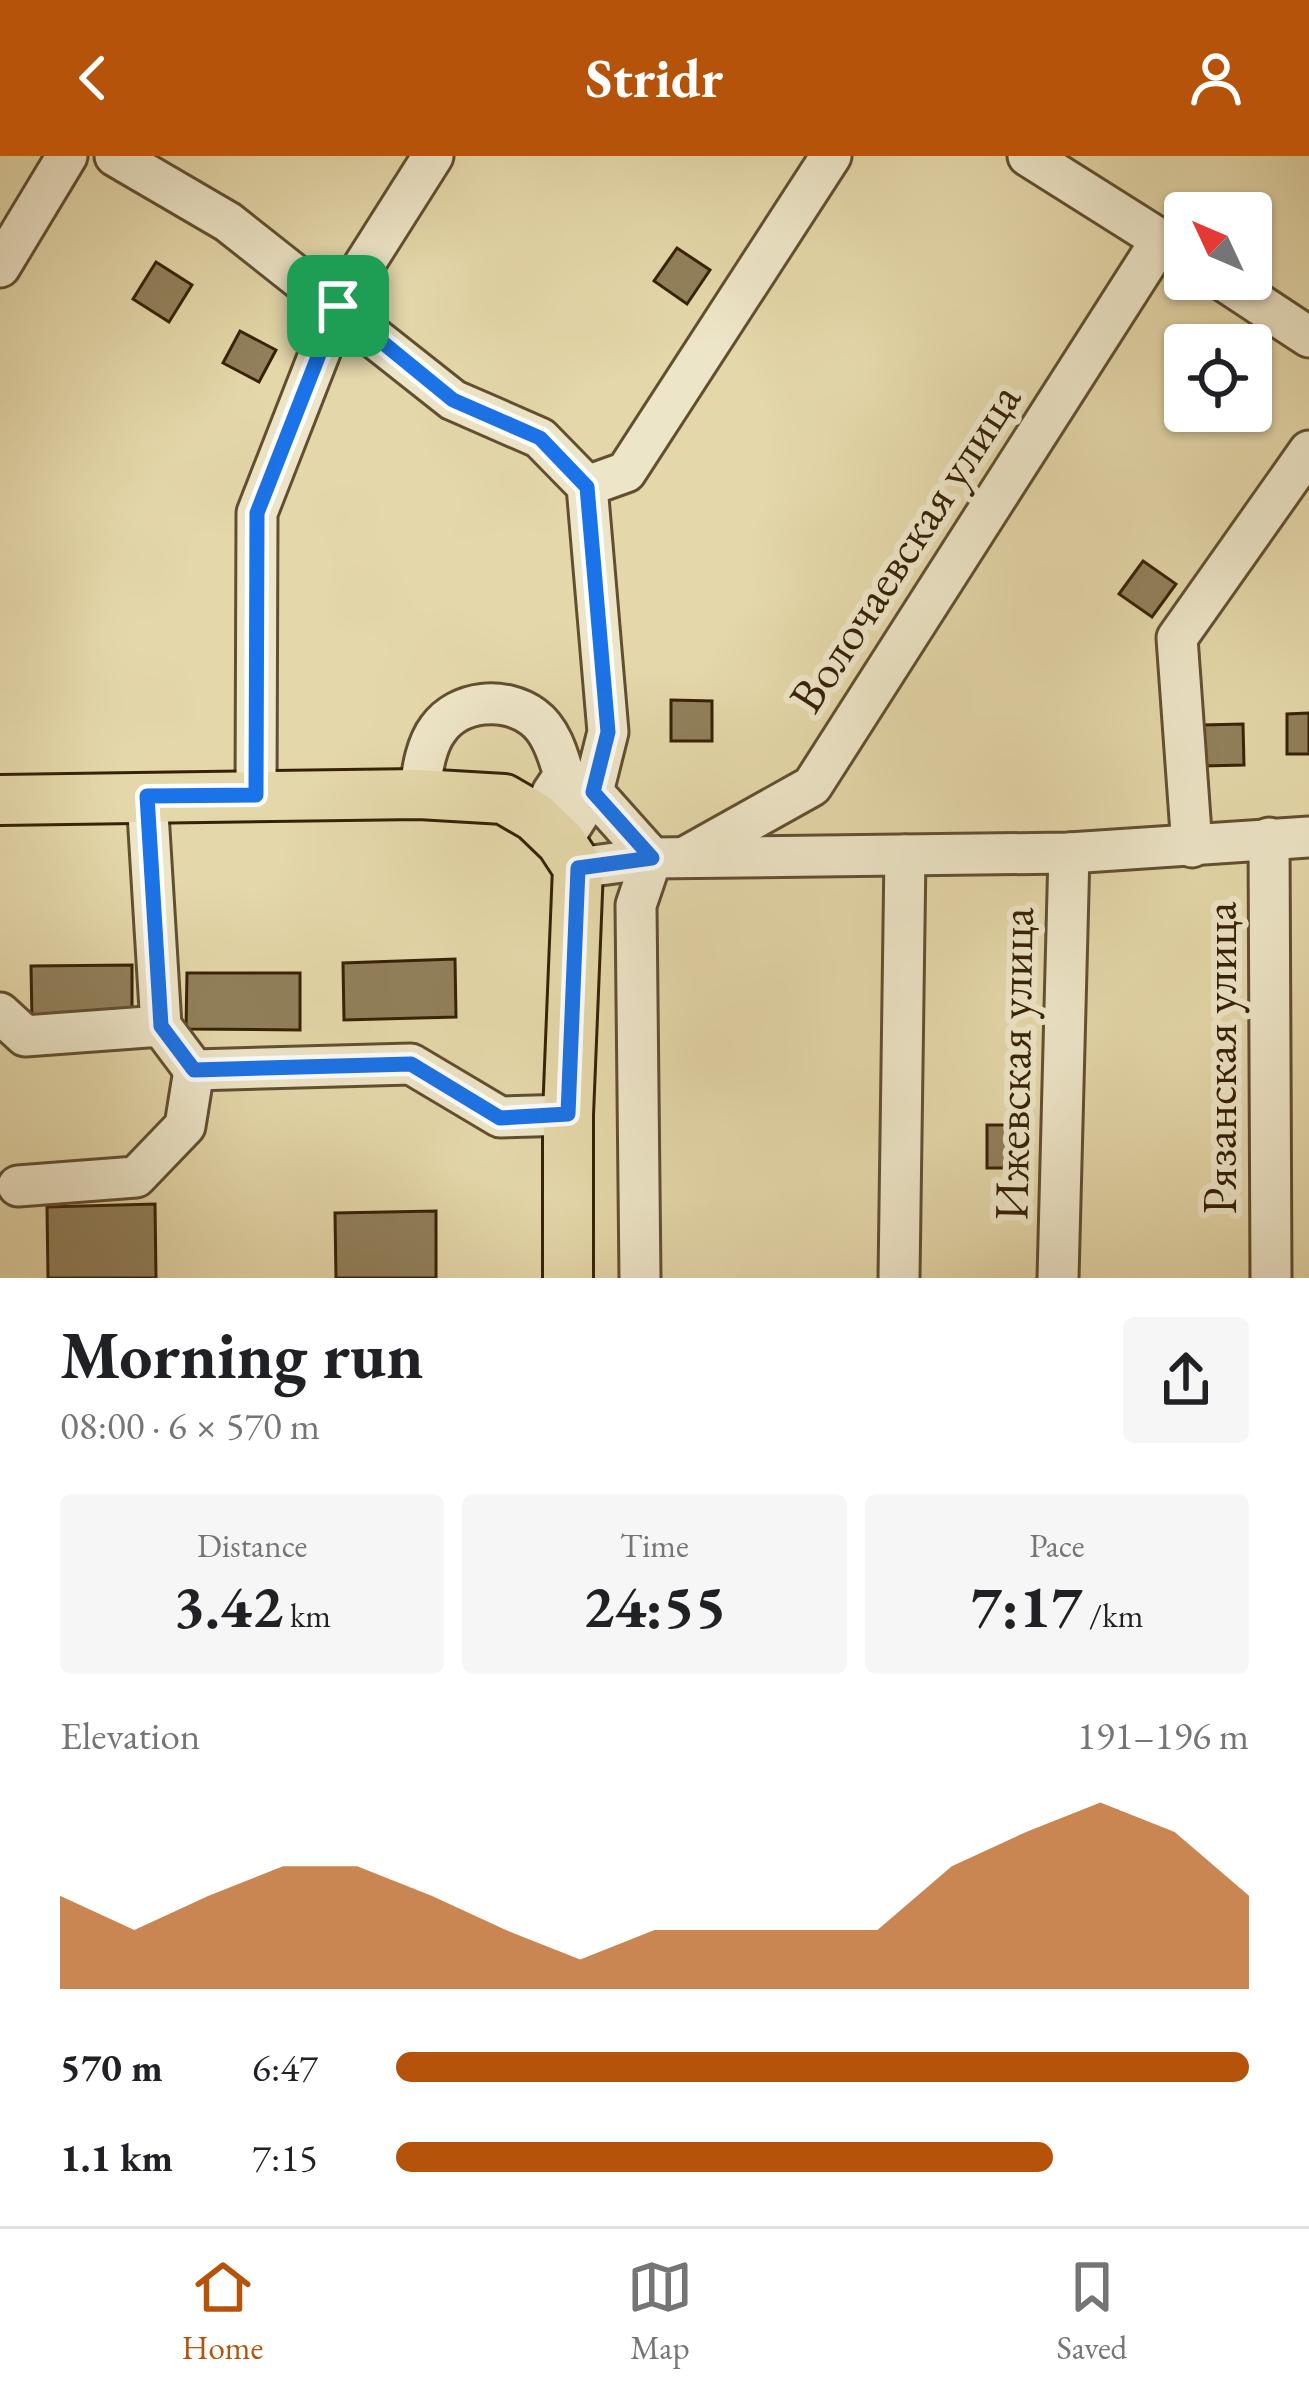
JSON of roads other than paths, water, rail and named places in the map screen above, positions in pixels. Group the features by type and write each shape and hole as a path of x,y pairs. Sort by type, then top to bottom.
{"main road":[{"path":"0,800 419,794 504,799 558,842 568,1114 568,1278"}],"street":[{"path":"0,267 67,156"},
{"path":"115,156 228,222 453,400 540,438 587,487 608,732 579,784 558,842 668,858 1069,853 1309,837"},
{"path":"256,795 257,513 338,306 434,156"},
{"path":"587,487 626,472 831,156"},
{"path":"1028,156 1164,242"},
{"name":"Волочаевская улица","path":"668,858 812,786 1164,261"},
{"path":"1253,300 1309,337"},
{"path":"1192,847 1177,638 1309,451"},
{"path":"419,794 438,729 465,707 497,702 534,717 579,784 668,858"},
{"path":"18,1186 136,1177 185,1126 194,1070 161,1026 147,796"},
{"name":"Рязанская улица","path":"1269,838 1271,1278"},
{"name":"Ижевская улица","path":"1058,1278 1069,853"},
{"path":"899,1278 904,855"},
{"path":"640,1278 636,904 668,858"},
{"path":"0,1013 25,1036 161,1026"},
{"path":"194,1070 411,1064 500,1118 568,1114"}]}
